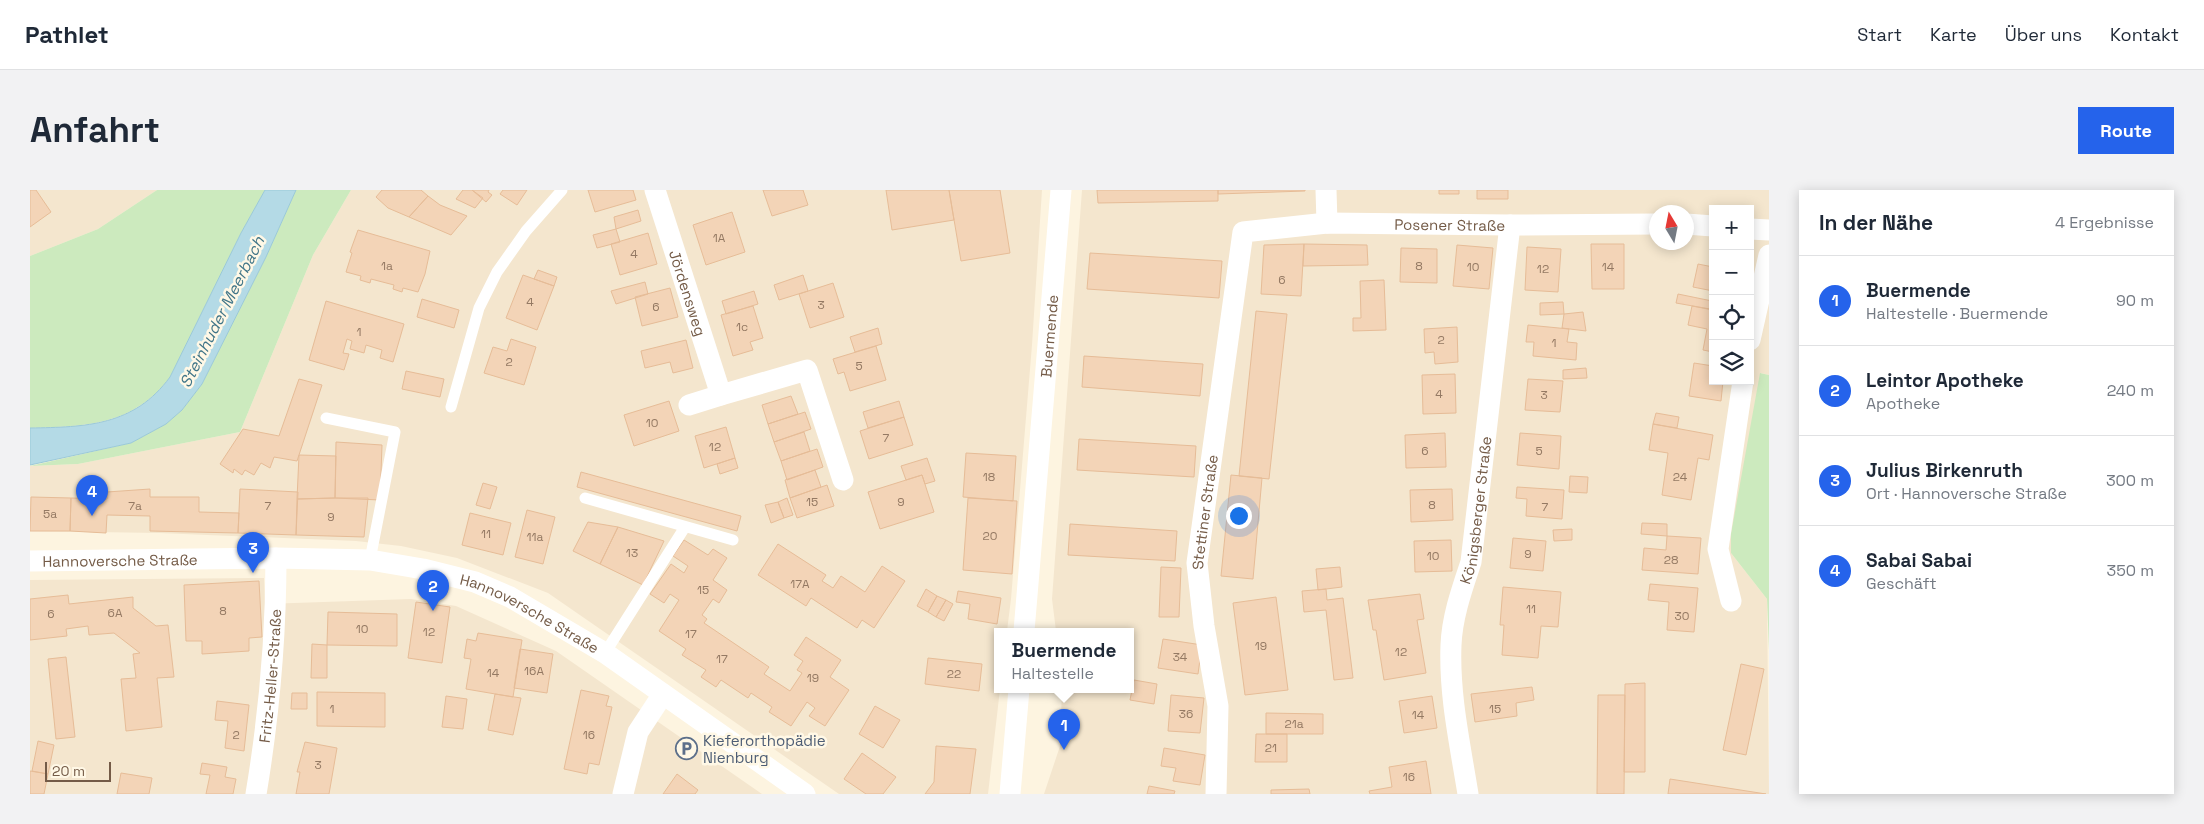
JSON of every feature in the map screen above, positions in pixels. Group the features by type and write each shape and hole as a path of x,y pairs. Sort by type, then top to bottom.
{"street":[{"name":"Jördensweg","path":"655,190 721,395"},
{"name":"Buermende","path":"1024,628 1061,190"},
{"path":"1326,190 1327,223"},
{"name":"Posener Straße","path":"1243,232 1327,223 1649,224"},
{"name":"Königsberger Straße","path":"1468,794 1452,694 1451,643 1459,598 1471,562 1510,225"},
{"path":"1694,225 1709,226"},
{"path":"1754,229 1769,230"},
{"name":"Stettiner Straße","path":"1216,794 1218,706 1202,616 1197,563 1243,232"},
{"path":"1754,322 1769,255"},
{"path":"689,405 807,370 843,480"},
{"path":"1731,601 1718,549 1742,385"},
{"name":"Hannoversche Straße","path":"30,561 276,558 370,560 424,569 474,582 510,597 605,653 805,794"},
{"name":"Fritz-Heller-Straße","path":"256,794 266,730 276,595 276,558"},
{"path":"1010,794 1019,693"},
{"path":"623,794 638,732 663,694"}],"lane":[{"path":"451,407 479,308 496,272 526,231 562,190"},
{"path":"326,418 396,432 370,560"},
{"path":"585,498 733,540"},
{"path":"605,653 685,526"}],"shaded area":[{"path":"30,190 157,190 98,229 30,256"},
{"path":"351,190 1042,190 1032,345 1011,599 1007,628 994,628 994,693 1000,693 988,794 839,794 548,593 457,558 401,546 356,541 159,533 30,531 30,466 78,464 240,432 313,255"},
{"path":"1082,190 1769,190 1769,375 1761,373 1731,553 1767,599 1769,794 1044,794 1060,746 1062,693 1134,693 1134,628 1056,628 1052,599"},
{"path":"264,578 265,604 411,599 456,606 556,651 762,794 30,794 30,580"}],"green space":[{"path":"157,190 265,190 241,233 170,377 156,393 124,414 107,420 70,426 30,428 30,256 98,229"},
{"path":"296,190 351,190 313,255 240,432 78,464 30,466 131,443 166,424 182,410 202,384 266,257"},
{"path":"1760,373 1769,375 1769,650 1767,599 1731,553 1731,534"}],"water":[{"name":"Steinhuder Meerbach","path":"265,190 296,190 266,257 202,384 182,410 166,424 131,443 30,465 30,428 70,427 108,420 125,414 141,406 170,377 241,233"}],"building":[{"path":"30,190 36,190 51,212 30,227"},
{"path":"382,190 421,190 428,196 409,217 388,208 376,197"},
{"path":"463,190 472,190 483,198 475,208 456,199"},
{"path":"472,190 489,190 488,192 492,195 486,202"},
{"path":"503,190 527,190 517,205 500,194"},
{"path":"588,190 633,190 636,200 595,212"},
{"path":"763,190 803,190 808,205 772,216"},
{"path":"886,190 949,190 954,220 892,230"},
{"path":"949,190 1000,190 1010,253 961,261"},
{"path":"1097,190 1218,190 1218,201 1098,203"},
{"path":"1218,190 1305,190 1305,191 1218,194"},
{"path":"1439,190 1459,190 1459,194 1439,194"},
{"path":"1477,190 1508,190 1508,199 1477,199"},
{"path":"428,196 440,205 467,216 451,235 409,217"},
{"path":"638,210 641,221 616,229 614,217"},
{"path":"732,212 745,252 706,265 693,225"},
{"path":"616,229 620,242 597,248 593,235"},
{"path":"358,230 430,251 425,274 418,292 403,288 402,292 393,289 394,285 371,279 370,283 360,280 361,276 346,272 352,253 350,252"},
{"path":"648,233 657,264 620,275 611,244"},
{"path":"1304,244 1367,245 1368,265 1303,266"},
{"path":"1304,244 1301,296 1261,294 1264,245"},
{"path":"1591,244 1624,244 1624,289 1592,289"},
{"path":"1457,245 1493,248 1489,289 1453,286"},
{"path":"1527,247 1561,249 1558,292 1525,290"},
{"path":"1401,248 1437,249 1437,283 1400,282"},
{"path":"1090,253 1222,261 1219,298 1087,289"},
{"path":"1698,264 1709,266 1709,290 1693,287"},
{"path":"538,270 557,277 554,286 534,279"},
{"path":"523,275 554,286 537,330 506,318"},
{"path":"803,275 808,291 779,300 774,285"},
{"path":"1384,280 1386,330 1353,331 1353,318 1361,318 1360,281"},
{"path":"645,282 648,294 616,304 611,291"},
{"path":"833,283 844,317 810,328 799,294"},
{"path":"670,288 678,317 642,326 635,297"},
{"path":"754,291 758,304 726,314 722,301"},
{"path":"1678,294 1709,300 1709,309 1676,303"},
{"path":"422,299 459,310 454,328 417,317"},
{"path":"326,301 404,324 393,362 380,358 382,350 366,345 364,353 350,349 352,341 347,339 343,353 349,354 344,370 309,360"},
{"path":"1563,302 1564,314 1540,315 1540,303"},
{"path":"753,306 763,338 750,342 753,350 733,356 721,315"},
{"path":"1692,306 1709,309 1709,351 1703,350 1707,329 1688,325"},
{"path":"1256,311 1287,314 1269,479 1239,476"},
{"path":"1583,312 1586,331 1562,328 1564,314"},
{"path":"1528,325 1569,329 1567,342 1577,343 1576,360 1533,356 1534,342 1526,342"},
{"path":"1457,327 1458,362 1435,364 1434,352 1425,353 1424,329"},
{"path":"878,328 882,344 855,352 850,337"},
{"path":"511,339 536,347 524,385 484,373 493,347 507,351"},
{"path":"686,340 693,368 673,373 670,362 645,368 641,351"},
{"path":"876,346 886,380 850,391 844,372 838,374 833,359"},
{"path":"1084,356 1203,364 1200,396 1082,387"},
{"path":"1694,363 1709,365 1709,385 1723,385 1721,401 1689,396"},
{"path":"1586,368 1587,378 1563,379 1563,370"},
{"path":"406,371 444,379 440,397 402,389"},
{"path":"1455,374 1456,413 1423,414 1422,375"},
{"path":"299,379 322,385 297,461 274,457 270,468 261,463 254,475 245,470 242,475 234,469 233,473 220,464 243,429 279,436"},
{"path":"1528,379 1563,381 1560,412 1525,410"},
{"path":"791,396 798,414 768,424 762,405"},
{"path":"669,401 679,431 634,446 624,415"},
{"path":"899,401 904,417 868,428 863,412"},
{"path":"805,412 811,429 774,442 768,424"},
{"path":"1656,413 1679,417 1677,428 1653,424"},
{"path":"904,417 913,445 869,459 860,431"},
{"path":"1653,424 1713,435 1709,460 1698,458 1691,500 1662,495 1668,453 1649,450"},
{"path":"726,427 735,458 704,468 695,436"},
{"path":"804,432 810,451 781,461 774,442"},
{"path":"1445,433 1446,467 1406,468 1405,435"},
{"path":"1520,433 1561,436 1559,469 1517,465"},
{"path":"1079,439 1196,446 1194,477 1077,470"},
{"path":"336,442 382,445 380,500 335,498"},
{"path":"817,449 823,467 787,480 781,461"},
{"path":"966,453 1016,456 1013,501 963,497"},
{"path":"299,455 336,456 335,498 297,499"},
{"path":"735,458 738,468 720,474 717,464"},
{"path":"927,458 935,481 925,484 922,475 906,480 901,466"},
{"path":"815,470 821,487 790,498 785,480"},
{"path":"581,472 741,516 737,531 577,487"},
{"path":"922,475 934,512 880,529 868,492"},
{"path":"1231,475 1262,478 1253,579 1221,576"},
{"path":"1570,476 1588,477 1587,493 1569,492"},
{"path":"483,483 497,487 490,509 476,505"},
{"path":"827,485 834,506 797,518 790,498"},
{"path":"1517,487 1564,490 1562,519 1526,516 1527,499 1516,498"},
{"path":"150,489 150,497 199,497 199,512 239,513 238,533 150,531 150,516 107,515 106,533 70,531 71,498 107,499 107,492"},
{"path":"240,489 298,492 296,535 238,533"},
{"path":"1452,489 1453,520 1411,522 1410,490"},
{"path":"31,497 71,498 70,531 30,531"},
{"path":"368,498 364,537 296,535 297,499"},
{"path":"787,498 793,515 784,518 778,502"},
{"path":"968,498 1017,501 1012,574 963,570"},
{"path":"778,502 784,518 771,523 765,505"},
{"path":"527,510 555,517 543,564 515,557"},
{"path":"470,513 511,523 503,555 462,545"},
{"path":"588,522 618,527 600,564 573,551"},
{"path":"1642,523 1667,524 1667,536 1641,534"},
{"path":"1070,524 1177,531 1175,561 1068,555"},
{"path":"618,527 664,541 643,585 600,564"},
{"path":"1572,529 1572,540 1554,541 1553,530"},
{"path":"1667,536 1701,538 1698,574 1642,570 1644,548 1666,550"},
{"path":"1513,538 1546,541 1543,571 1510,568"},
{"path":"684,540 708,555 713,549 727,558 713,580 727,590 719,603 713,599 702,615 707,619 704,623 769,667 764,674 790,691 802,673 797,670 803,661 794,655 806,637 841,660 830,677 849,690 825,726 809,716 815,708 807,702 791,726 769,712 772,707 751,693 748,698 721,680 716,687 701,677 706,670 682,655 686,649 659,631 679,600 670,594 664,603 650,594 671,564 684,573 688,566 673,556"},
{"path":"1451,540 1452,571 1415,572 1414,541"},
{"path":"778,544 826,575 822,581 833,588 841,576 865,592 882,566 905,581 874,628 862,620 857,628 811,598 806,606 758,575"},
{"path":"1161,567 1181,568 1179,617 1159,617"},
{"path":"1340,567 1342,587 1318,590 1316,569"},
{"path":"259,581 262,637 249,638 249,651 202,654 202,641 186,641 184,585"},
{"path":"1650,584 1698,588 1694,632 1667,630 1669,602 1648,600"},
{"path":"1503,587 1561,592 1558,627 1541,626 1538,658 1502,655 1504,625 1500,625"},
{"path":"926,589 937,596 928,612 917,606"},
{"path":"1326,589 1327,600 1343,598 1353,678 1334,680 1326,610 1304,612 1302,591"},
{"path":"958,591 1001,598 997,624 968,619 970,604 956,602"},
{"path":"1420,594 1424,619 1417,620 1426,673 1384,680 1376,630 1373,630 1368,600"},
{"path":"68,595 69,604 133,597 133,608 156,626 168,625 174,677 157,678 162,727 126,731 121,679 136,678 133,654 140,653 114,633 89,635 88,626 66,629 67,636 30,640 30,599"},
{"path":"937,596 946,600 936,617 928,612"},
{"path":"1276,597 1288,690 1245,695 1233,603"},
{"path":"946,600 953,604 944,621 936,617"},
{"path":"416,602 450,607 442,663 408,658"},
{"path":"328,612 397,614 397,646 327,645"},
{"path":"478,633 522,640 513,697 466,689 471,659 464,658 467,639 476,641"},
{"path":"1163,639 1202,645 1198,674 1158,668"},
{"path":"312,644 327,645 327,678 311,678"},
{"path":"520,649 553,654 547,693 514,688"},
{"path":"66,657 75,737 56,739 48,659"},
{"path":"928,658 982,664 979,691 925,684"},
{"path":"1741,664 1764,669 1746,755 1723,750"},
{"path":"1134,680 1157,684 1154,704 1130,700 1131,693 1134,693"},
{"path":"1645,683 1645,772 1624,772 1625,684"},
{"path":"1532,687 1534,700 1516,703 1517,716 1475,722 1471,694"},
{"path":"581,690 609,696 606,706 612,707 599,765 589,763 587,774 564,769"},
{"path":"317,692 385,693 385,727 317,726"},
{"path":"292,693 307,693 307,709 291,709"},
{"path":"495,694 521,698 513,735 488,730"},
{"path":"1171,695 1204,698 1200,733 1168,731"},
{"path":"1598,695 1625,695 1624,794 1597,794"},
{"path":"446,696 467,699 463,729 442,727"},
{"path":"1432,696 1437,728 1404,733 1399,701"},
{"path":"217,701 249,705 244,751 225,748 228,721 215,720"},
{"path":"875,706 900,720 883,748 859,734"},
{"path":"1266,713 1323,714 1323,734 1266,734"},
{"path":"1256,734 1287,734 1287,762 1255,762"},
{"path":"38,741 54,745 48,774 32,771"},
{"path":"305,742 337,748 329,794 296,794 300,772 297,772"},
{"path":"936,746 976,749 970,794 925,794 934,782"},
{"path":"1164,748 1205,755 1200,785 1173,781 1176,768 1161,766"},
{"path":"862,753 896,777 883,794 866,794 844,779"},
{"path":"1426,761 1431,794 1370,794 1369,791 1392,787 1389,767"},
{"path":"202,763 227,767 225,777 236,779 233,794 206,794 210,775 200,774"},
{"path":"30,771 48,774 44,794 30,794"},
{"path":"121,773 152,778 149,794 117,794"},
{"path":"677,774 698,790 695,794 663,794"},
{"path":"1670,779 1766,794 1668,794"},
{"path":"1149,786 1175,791 1174,794 1147,794"},
{"path":"1309,789 1310,794 1271,794 1271,790"}],"place":[{"name":"Sabai Sabai","path":"92,516"},
{"name":"Julius Birkenruth","path":"253,573"},
{"name":"Leintor Apotheke","path":"433,611"},
{"name":"Kieferorthopädie Nienburg","path":"687,749"},
{"name":"Buermende","path":"1064,750"}]}
